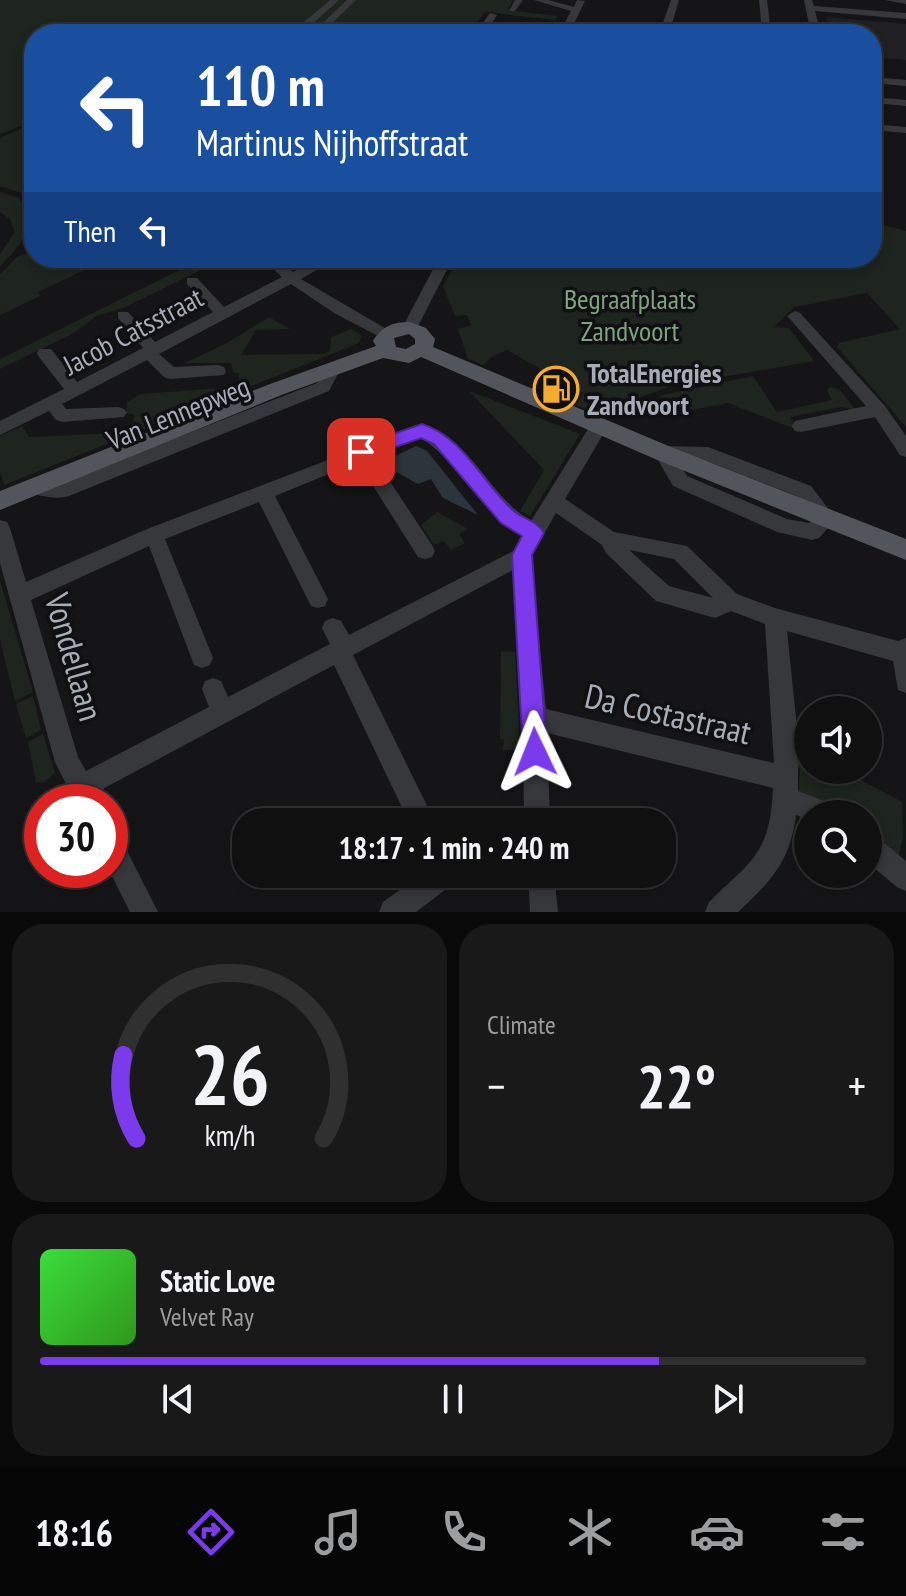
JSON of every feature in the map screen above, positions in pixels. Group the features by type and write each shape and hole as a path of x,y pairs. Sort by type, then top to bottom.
{"main road":[{"path":"410,328 423,335 426,343 422,350 404,357 386,342 410,328"},
{"name":"Van Lennepweg","path":"0,501 262,395 332,370 386,342"},
{"path":"422,350 663,453 906,550"}],"street":[{"path":"307,24 335,0"},
{"path":"327,24 352,0"},
{"path":"487,24 490,19 506,17 519,0"},
{"path":"538,0 577,10"},
{"path":"569,24 581,0"},
{"path":"660,0 675,1 667,24"},
{"path":"763,0 766,24"},
{"path":"889,0 906,1"},
{"path":"814,24 809,4 906,16"},
{"path":"882,81 906,83"},
{"path":"882,101 906,103"},
{"path":"882,128 906,130"},
{"path":"279,268 290,279 386,342"},
{"name":"Jacob Catsstraat","path":"0,429 311,268"},
{"path":"410,328 441,268"},
{"path":"192,281 223,314"},
{"path":"123,315 153,350 151,355 170,373 218,371"},
{"path":"795,316 837,364 841,380 874,411 906,450"},
{"path":"45,353 75,391"},
{"path":"52,403 62,416 118,413"},
{"path":"801,426 874,411"},
{"path":"534,808 535,718 522,555 599,426"},
{"path":"19,595 154,535 422,430 440,439 508,517 534,533"},
{"path":"361,452 425,551"},
{"path":"263,491 318,599"},
{"path":"554,502 611,540 680,552 730,601 775,618 905,650 906,682"},
{"name":"Vondellaan","path":"0,528 67,762 79,784"},
{"path":"154,535 202,658"},
{"path":"611,540 613,547 663,594 715,608 730,601"},
{"path":"99,784 217,700 522,555"},
{"path":"719,912 772,856 785,788 775,618"},
{"path":"339,642 416,808"},
{"name":"Da Costastraat","path":"535,718 785,788 804,800"},
{"path":"882,858 906,878"},
{"path":"128,880 144,912"},
{"path":"393,912 426,888"},
{"path":"542,888 544,912"}],"shaded area":[{"path":"826,17 906,24 906,60 882,58 882,24 828,24"},
{"path":"416,446 427,451 478,515 443,498 431,479 418,484 380,463"}],"green space":[{"path":"0,0 334,0 305,24 24,24 24,125 0,134"},
{"path":"338,0 513,0 508,10 558,16 555,20 485,12 476,24 310,24"},
{"path":"24,127 24,194 0,186 0,138"},
{"path":"0,192 19,198 24,207 24,232 20,244 0,267 0,254 15,232 10,219 0,212"},
{"name":"Begraafplaats Zandvoort","path":"882,225 906,231 906,427 837,347 839,343 900,329 867,293 794,307 774,327 789,328 814,361 672,386 594,413 576,405 583,393 507,350 483,365 468,359 458,329 471,325 467,315 455,316 443,286 453,268 882,268"},
{"path":"24,254 24,268 89,268 38,292 40,296 0,315 0,274 18,256"},
{"path":"184,268 205,268 123,308 96,316 72,334 0,369 0,359"},
{"path":"269,317 290,329 256,330 241,355 323,354 330,351 331,337 352,329 362,336 359,343 4,485 0,471 0,436 22,426 29,437 125,433 135,415 126,413 127,402 141,394 238,387 239,374 233,372 231,363 185,363 227,343"},
{"path":"753,376 777,412 832,400 827,391 829,387 839,389 856,410 841,407 790,417 797,428 808,434 728,403 692,410 658,396"},
{"path":"469,391 580,434 530,516 520,511 544,470"},
{"path":"437,512 468,529 459,534 465,543 451,550 444,541 434,545 421,525"},
{"path":"0,581 33,692 15,701 0,640"},
{"path":"501,651 515,652 520,750 503,750 504,740 500,739"},
{"path":"33,696 41,730 26,738 16,704"},
{"path":"43,734 55,773 43,783 36,782 28,742"},
{"path":"799,784 868,784 902,802 903,838 897,862 882,850 882,800 816,800 794,789 799,790"}],"place":[{"name":"TotalEnergies Zandvoort","path":"556,389"}],"route":[{"path":"361,452 422,430 440,439 508,517 534,533 522,555 535,752"}]}
